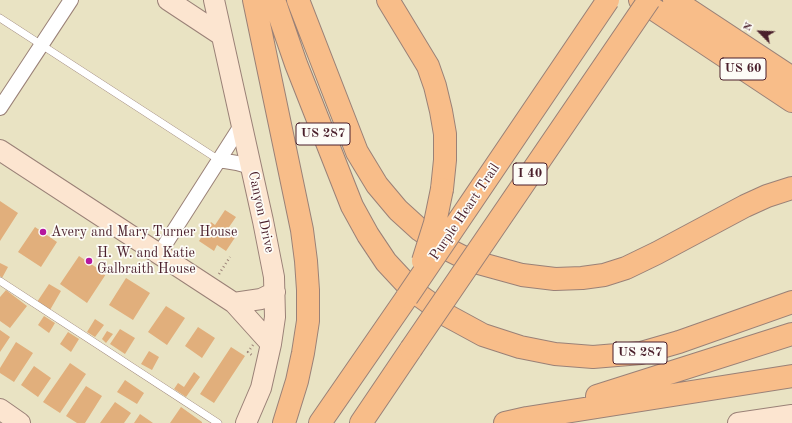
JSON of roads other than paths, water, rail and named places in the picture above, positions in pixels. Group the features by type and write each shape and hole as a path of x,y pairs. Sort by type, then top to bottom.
{"highway":[{"path":"254,0 302,230 308,290 308,321 303,354 297,381 284,423"},
{"name":"US 287","path":"274,0 296,64 352,206 368,235 386,262 413,291 448,316 483,335 520,347 555,354 593,357 641,353 679,342 792,302"},
{"path":"298,0 357,152 377,185 398,210 420,230 447,249 471,261 522,275 555,279 582,278 604,275 626,268 657,253 745,206 767,196 792,188"},
{"path":"388,0 428,66 435,86 445,134 445,160 436,223 423,263 408,297"},
{"name":"Purple Heart Trail","path":"320,423 408,297 608,0"},
{"name":"US 60","path":"640,0 792,101"},
{"name":"I 40","path":"361,423 648,0"},
{"name":"US 60","path":"674,0 792,78"},
{"path":"506,423 527,418 792,334"},
{"path":"754,346 792,338"},
{"path":"527,418 792,376"}],"main road":[{"path":"168,0 221,35"},
{"name":"Canyon Drive","path":"214,0 272,264 275,292 275,317 271,344 261,388 246,423"},
{"path":"0,150 234,303 271,344"},
{"path":"234,303 261,299 275,292"},
{"path":"0,409 20,423"},
{"path":"738,423 792,415"}],"street":[{"path":"0,108 71,0"},
{"path":"159,254 242,124"},
{"path":"219,160 251,167"}],"lane":[{"path":"0,18 219,160"},
{"path":"0,281 218,423"}],"place":[{"name":"Avery and Mary Turner House","path":"43,232"},
{"name":"H. W. and Katie Galbraith House","path":"89,261"}]}
